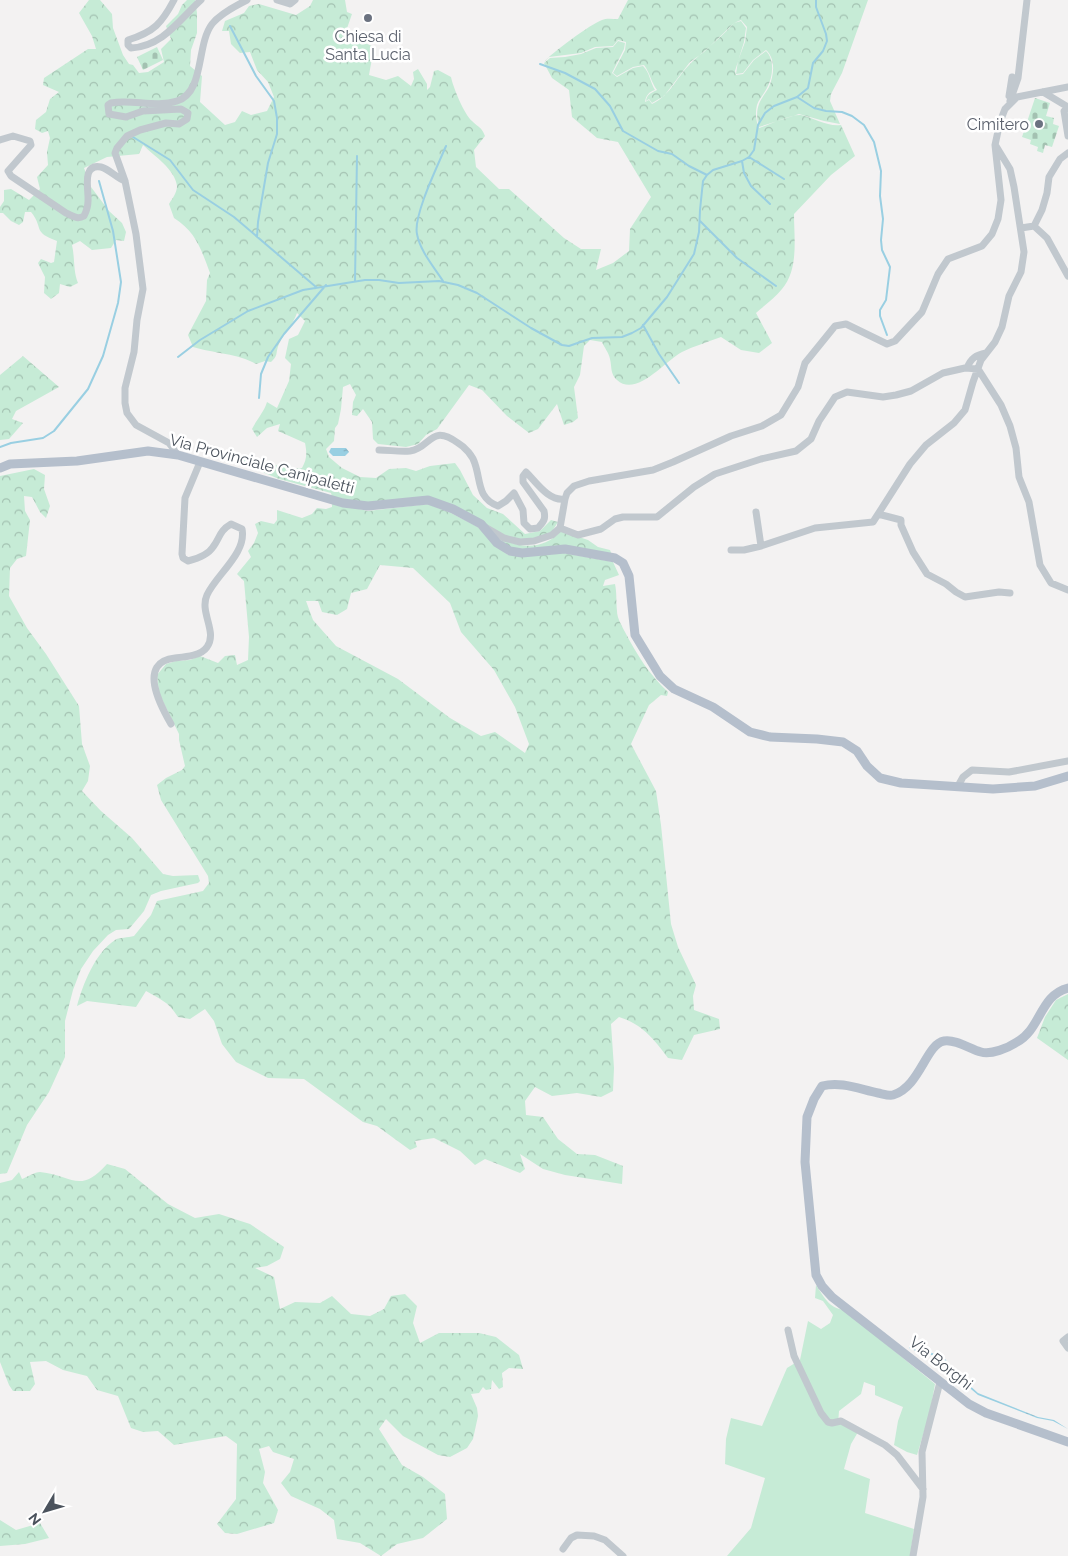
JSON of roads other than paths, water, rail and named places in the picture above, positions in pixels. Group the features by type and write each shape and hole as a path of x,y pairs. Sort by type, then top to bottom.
{"main road":[{"name":"Via Provinciale Canipaletti","path":"0,468 10,464 77,461 148,451 178,455 343,503 368,506 428,500 453,509 481,524"},
{"path":"481,524 497,543 510,551 522,553 565,549 615,558 623,564 629,576 635,635 660,676 674,689 714,707 750,732 770,737 843,742 857,752 867,766 880,778 901,783 992,789 1035,786 1068,776"},
{"name":"Via Borghi","path":"1068,988 1049,998 1036,1024 1018,1042 994,1052 982,1053 945,1040 936,1044 915,1080 902,1091 892,1095 833,1083 822,1086 814,1099 807,1117 805,1162 816,1275 822,1286 832,1297 969,1404 986,1413 1068,1442"}],"street":[{"path":"174,0 164,19 149,32 128,40 130,48 150,43 165,34 176,26 200,0"},
{"path":"178,455 169,443 136,425 127,413 125,388 134,352 137,320 143,290 136,234 125,181 115,153 127,136 155,125 166,123 179,124 187,119 188,113 181,109 158,110 126,117 110,114 108,105 117,102 146,104 178,101 189,94 197,74 203,44 213,23 235,6 247,0"},
{"path":"276,0 290,4 295,0"},
{"path":"481,524 504,538 520,542 534,541 552,535 560,528 564,499 574,486 589,481 660,467 731,436 762,426 780,415 798,387 805,363 835,326 846,324 887,344 895,341 922,312 938,274 948,259 982,246 992,234 998,219 1001,200 995,145 1000,122 1009,104 1018,78 1027,0"},
{"path":"1009,104 1012,77"},
{"path":"1009,104 1017,97 1068,87"},
{"path":"1044,92 1068,108 1064,111 1068,136"},
{"path":"0,140 13,136 22,137 30,141 31,145 8,171 11,176 76,218 84,216 89,202 87,177 90,170 95,167 102,168 125,181"},
{"path":"731,550 744,550 761,546 815,528 873,522 910,464 926,445 954,423 965,410 978,369 1002,327 1009,296 1021,272 1024,252 1010,169 995,145"},
{"path":"1034,226 1042,210 1049,177 1060,159 1068,153"},
{"path":"1021,228 1034,226"},
{"path":"1034,226 1047,238 1068,276"},
{"path":"967,368 970,361 978,355 986,354"},
{"path":"560,528 578,535 602,529 623,517 657,517 694,487 715,474 762,459 796,451 811,439 818,421 835,397 847,392 883,397 896,395 911,391 943,373 967,368 978,369"},
{"path":"978,369 1002,405 1010,426 1016,448 1019,477 1029,502 1040,565 1051,583 1068,590"},
{"path":"379,450 410,451 419,448 431,437 444,436 459,443 475,462 482,494 491,503 498,506 514,493 523,510 524,523 530,529 538,528 544,521 545,516 544,511 523,482 523,476 526,472 552,497 559,500 564,499"},
{"path":"171,724 156,694 154,675 158,667 164,662 173,658 183,658 200,653 206,649 210,642 210,632 206,617 205,599 230,563 238,549 243,534 242,529 231,524 225,527 218,536 214,547 208,552 193,560 188,561 183,558 185,498 200,462"},
{"path":"756,512 761,546"},
{"path":"878,514 901,520 901,525 913,552 927,574 946,584 956,592 965,596 999,592 1010,593"},
{"path":"958,786 963,777 972,770 1009,772 1068,761"},
{"path":"788,1330 794,1356 820,1413 825,1419 832,1423 842,1421 885,1445 897,1455 923,1489"},
{"path":"1068,1337 1063,1341 1068,1348"},
{"path":"913,1556 923,1497 922,1452 940,1382"},
{"path":"563,1548 571,1538 577,1535 594,1536 605,1540 623,1556"}],"water":[{"path":"331,448 346,448 349,452 345,456 333,456 329,452"},
{"path":"909,1347 921,1352 930,1352 945,1359 957,1374 978,1393 1038,1417 1054,1420 1068,1429 1053,1421 1037,1418 978,1395 965,1384 944,1360 921,1353"}],"waterway":[{"path":"178,357 200,340 248,311 303,290 365,280 399,283 439,281 458,285 477,293 531,328 562,345 569,346 592,338 622,337 641,328 667,297 694,254 699,232 703,181 707,175 713,170 749,157 754,150 758,125 765,113 774,106 797,97 808,88 813,63 823,51 827,41 816,7 816,0"},
{"path":"230,26 256,76 274,101 277,118 277,134 268,163 257,237"},
{"path":"540,64 565,73 595,89 610,106 623,131 658,151 672,154 689,166 707,175"},
{"path":"797,97 814,108 842,112 852,116 864,125 874,142 881,171 882,250 890,267 886,300 880,310 880,316 887,335"},
{"path":"133,137 170,160 193,190 234,217 316,287"},
{"path":"443,281 421,247 417,226 422,203 446,146"},
{"path":"355,281 357,156"},
{"path":"749,157 784,179"},
{"path":"742,161 744,173 751,186 770,204"},
{"path":"0,447 11,443 43,438 54,431 88,389 103,356 118,303 121,282 113,231 99,181"},
{"path":"700,221 737,258 776,286"},
{"path":"259,398 261,374 268,357 284,334 326,285"},
{"path":"643,325 659,354 679,383"}],"place":[{"name":"Chiesa di Santa Lucia","path":"368,18"},
{"name":"Cimitero","path":"1039,124"}]}
